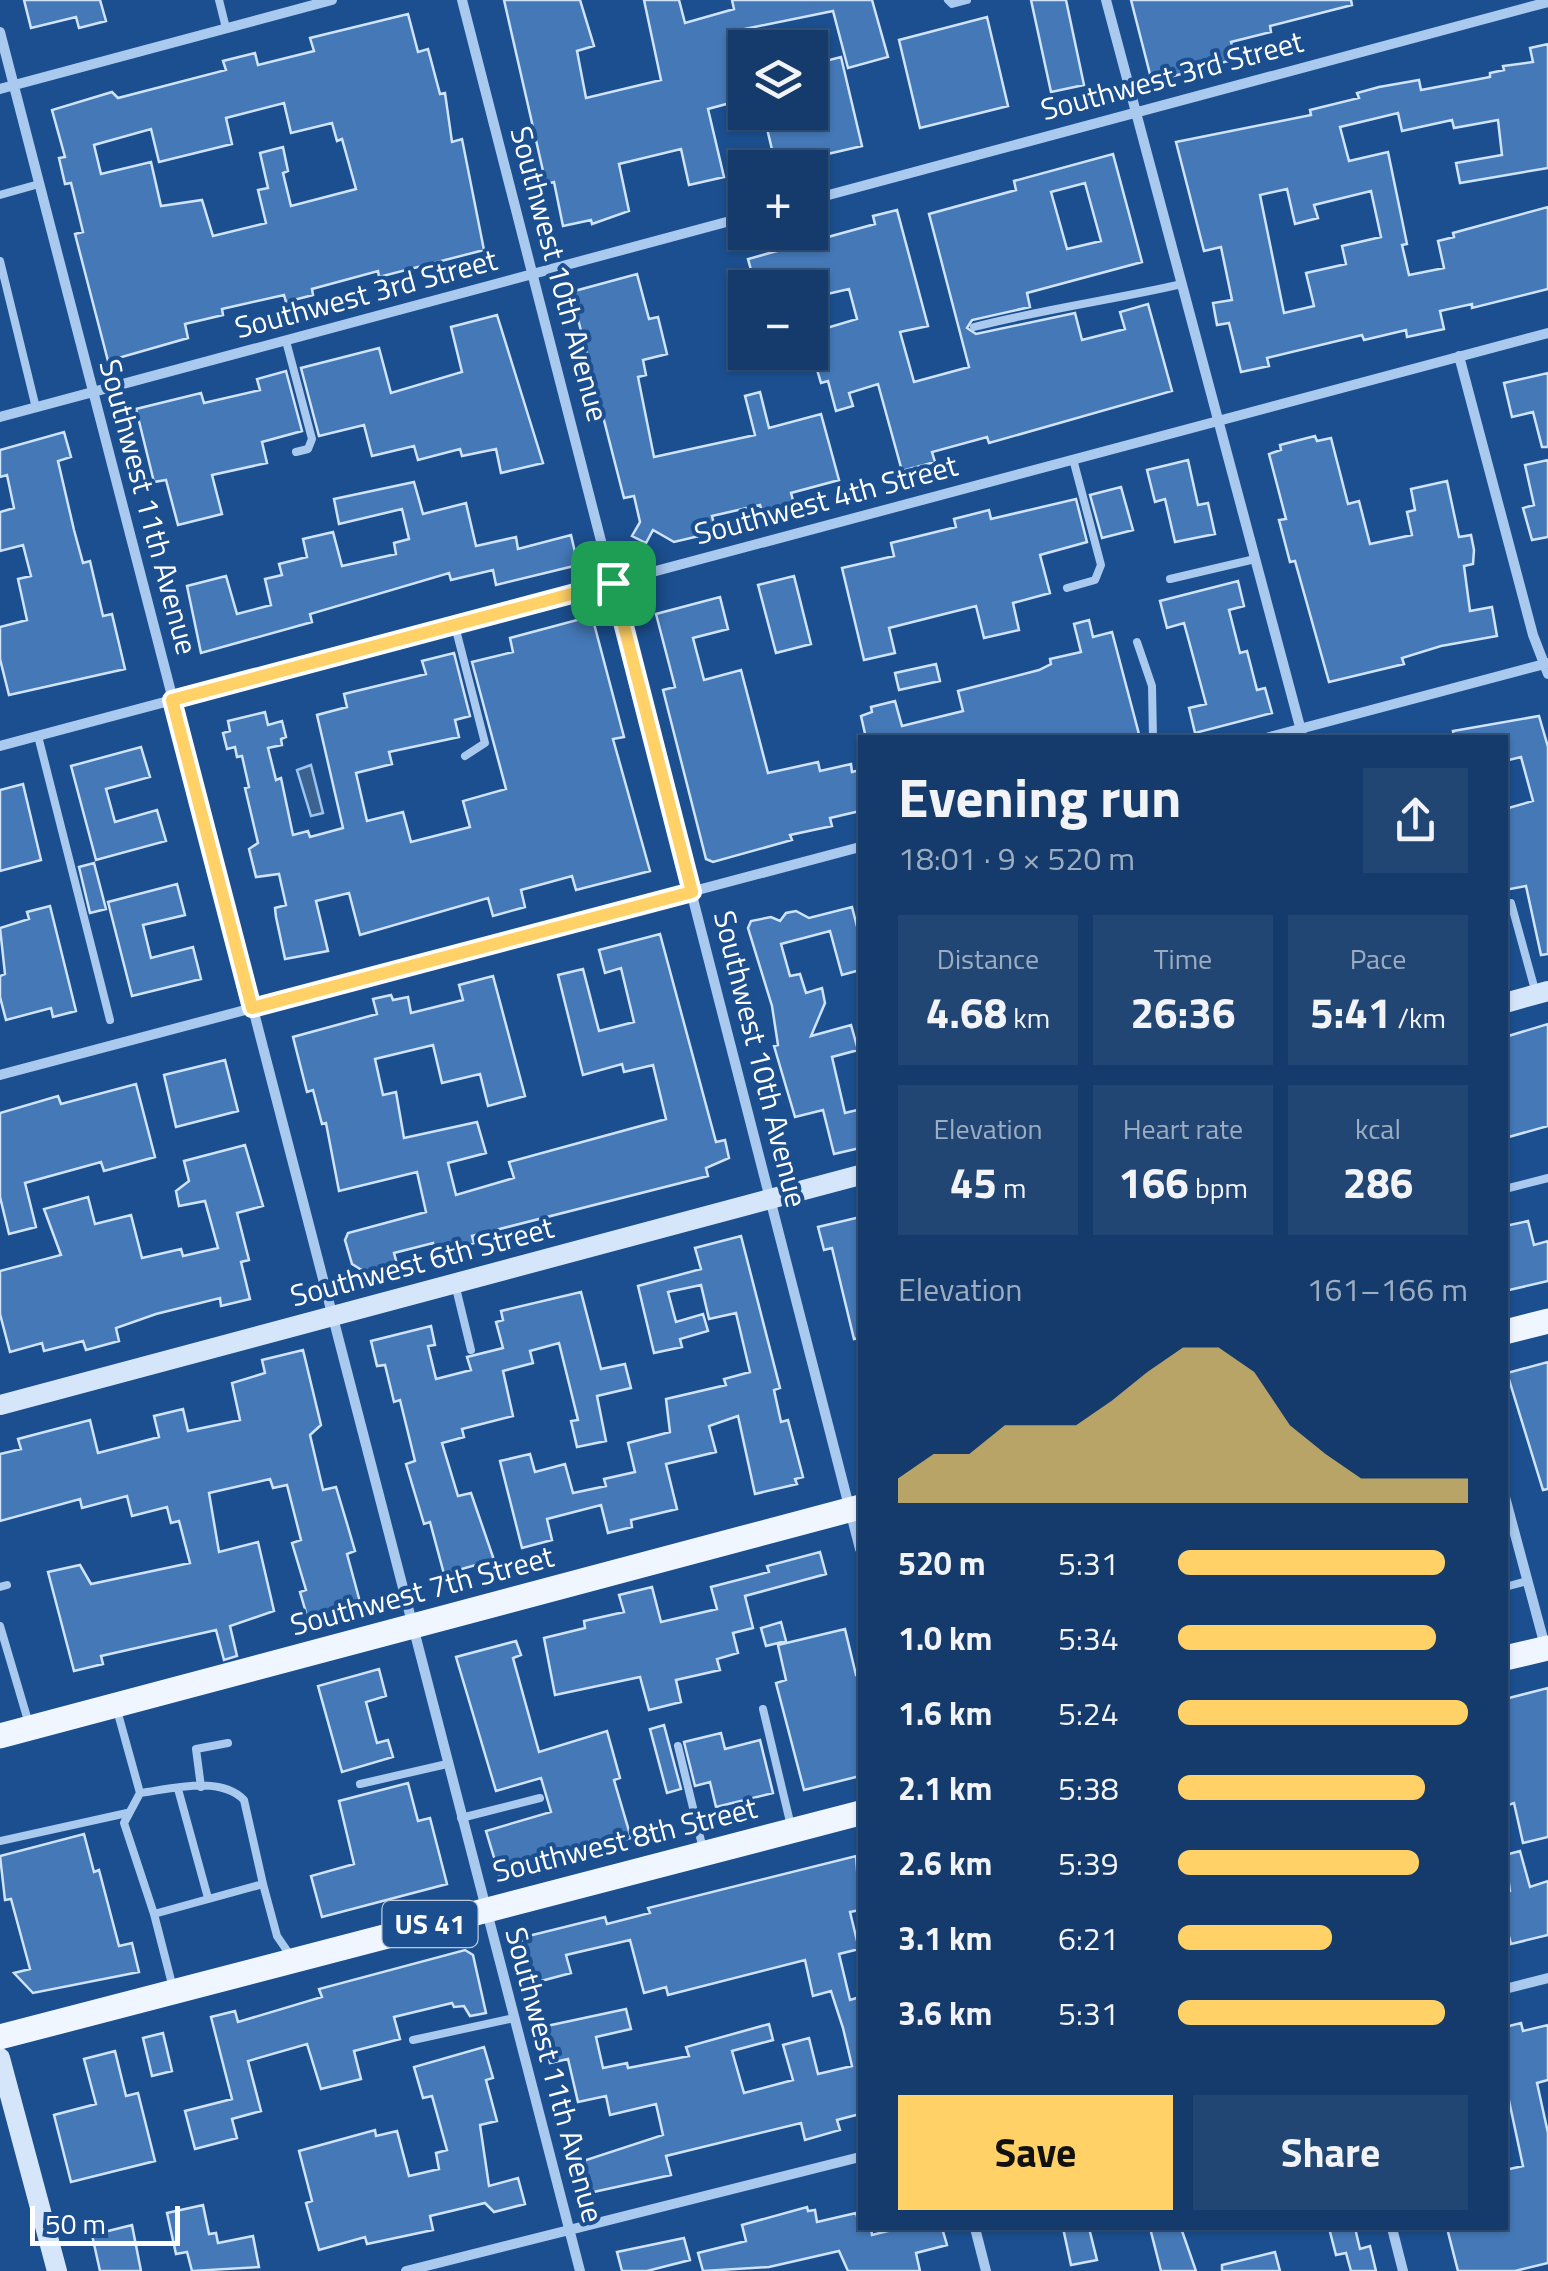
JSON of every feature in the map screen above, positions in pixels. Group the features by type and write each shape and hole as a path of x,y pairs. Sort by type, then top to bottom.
{"main road":[{"path":"1508,1331 1548,1321"},
{"name":"Southwest 7th Street","path":"0,1736 855,1508"},
{"path":"1508,1657 1547,1648"},
{"name":"Southwest 8th Street","path":"0,2038 858,1814"}],"street":[{"path":"0,89 332,0"},
{"name":"Southwest 10th Avenue","path":"462,0 771,1200 855,1508"},
{"path":"1106,0 1302,733 1547,667 1459,356"},
{"name":"Southwest 3rd Street","path":"828,195 1548,2"},
{"name":"Southwest 11th Avenue","path":"0,32 580,2271"},
{"name":"Southwest 3rd Street","path":"0,418 728,222"},
{"name":"Southwest 4th Street","path":"0,746 1548,332"},
{"path":"0,1075 858,848"},
{"path":"1508,1002 1542,993"},
{"name":"Southwest 6th Street","path":"0,1405 858,1177"},
{"path":"1508,1508 1547,1648"},
{"path":"1508,1988 1548,1978"},
{"path":"0,2058 57,2271"},
{"path":"406,2271 858,2158"},
{"path":"976,2230 986,2271"},
{"path":"1393,2230 1403,2271"}],"lane":[{"path":"218,0 226,28"},
{"path":"948,0 950,4 967,0"},
{"path":"0,195 39,184"},
{"path":"0,261 36,408"},
{"path":"974,328 1058,306 1102,304 1182,284"},
{"path":"286,341 312,439 308,449 296,452"},
{"path":"1067,588 1094,580 1101,564 1073,459"},
{"path":"1170,579 1255,559"},
{"path":"455,626 484,743 465,756"},
{"path":"1137,642 1152,686 1152,735"},
{"path":"38,736 110,1020"},
{"path":"1511,902 1542,993"},
{"path":"1508,1188 1548,1178"},
{"path":"455,1284 471,1350"},
{"path":"1508,1586 1528,1581"},
{"path":"0,1626 30,1728"},
{"path":"116,1706 140,1792 124,1823 174,1992"},
{"path":"763,1710 792,1830"},
{"path":"201,1787 196,1749 228,1742"},
{"path":"678,1746 704,1853"},
{"path":"360,1784 447,1764"},
{"path":"140,1792 201,1787 235,1791 244,1800 278,1936 293,1960"},
{"path":"178,1789 208,1898"},
{"path":"460,1818 540,1798"},
{"path":"0,1841 126,1813"},
{"path":"154,1914 263,1884"},
{"path":"412,2040 514,2018"}],"water":[{"path":"311,765 323,813 311,816 297,770"}],"building":[{"path":"24,0 100,0 106,21 79,28 76,17 31,28"},
{"path":"504,0 580,0 594,46 577,51 586,98 661,80 644,0 679,0 685,23 734,9 732,0 872,0 888,57 848,68 833,11 728,30 728,104 708,109 724,177 689,185 681,149 619,164 629,211 592,224 591,220 563,226 554,182 546,184"},
{"path":"1031,0 1066,0 1084,85 1051,92"},
{"path":"1131,0 1351,0 1352,5 1270,26 1271,32 1231,42 1236,59 1152,82"},
{"path":"408,14 418,52 428,49 440,94 445,93 452,142 462,139 484,250 379,277 378,271 312,289 313,295 286,302 284,295 222,309 223,315 185,324 188,338 108,361 75,234 83,232 71,183 65,184 59,158 65,157 52,110 112,92 118,98 226,70 223,61 255,53 258,65 314,51 310,38","holes":["284,103 291,133 332,123 337,141 342,139 356,189 291,206 283,173 288,171 283,147 260,153 268,188 258,190 266,223 213,236 202,200 161,206 151,162 101,174 94,145 151,129 159,162 232,144 226,118"]},
{"path":"987,17 1008,106 920,128 899,40"},
{"path":"1548,44 1548,168 1460,183 1456,163 1502,155 1498,120 1454,128 1452,120 1402,131 1398,113 1340,127 1349,161 1388,152 1407,244 1402,245 1409,275 1444,268 1438,241 1454,237 1453,233 1548,207 1548,289 1472,308 1472,304 1440,311 1444,329 1407,337 1406,330 1364,340 1362,335 1267,358 1269,366 1241,372 1229,323 1217,325 1213,303 1232,300 1221,247 1204,251 1176,142 1311,115 1310,110 1359,98 1357,93 1379,87 1419,80 1421,90 1490,77 1490,73 1504,70 1503,66 1533,62 1530,48","holes":["1287,189 1295,224 1318,218 1314,205 1371,191 1381,237 1342,246 1346,264 1306,273 1314,306 1284,313 1260,195"]},
{"path":"841,57 862,146 828,154 828,150 772,150 767,130 828,130 828,60"},
{"path":"1113,154 1142,262 1027,293 1030,307 972,320 967,328 976,334 1075,313 1082,340 1125,329 1120,312 1148,304 1172,391 989,443 987,437 932,452 935,462 902,471 878,384 849,393 853,406 836,411 828,381 821,383 817,370 828,370 828,328 857,319 849,289 828,294 828,270 751,270 748,259 781,250 828,250 828,237 875,224 873,216 897,210 928,326 900,332 914,382 969,367 929,214 1016,190 1014,181","holes":["1085,183 1101,241 1067,249 1051,192"]},
{"path":"637,274 649,319 658,317 667,354 643,360 646,375 638,377 654,457 755,435 745,396 760,392 769,428 821,414 839,480 791,493 794,504 762,512 760,505 712,516 716,532 674,542 653,530 646,543 632,536 640,522 634,496 624,498 571,292"},
{"path":"497,315 543,463 501,473 496,449 462,456 460,449 418,460 414,446 372,456 364,425 319,436 301,368 379,348 391,393 462,372 451,327"},
{"path":"286,371 302,431 262,442 267,463 212,475 222,514 178,525 166,480 154,482 136,409 201,393 204,403 260,390 257,379"},
{"path":"1548,373 1548,447 1542,447 1533,412 1512,417 1504,383"},
{"path":"64,432 71,457 58,461 74,530 83,563 90,561 103,616 112,614 125,669 9,695 0,659 0,627 27,620 18,579 31,576 23,545 0,551 0,512 14,508 7,475 0,477 0,450"},
{"path":"1315,436 1317,441 1331,438 1348,504 1359,501 1370,544 1412,535 1407,512 1415,510 1411,489 1447,481 1459,537 1471,535 1474,550 1473,564 1464,566 1470,611 1492,607 1497,636 1441,646 1402,658 1404,664 1329,682 1295,561 1290,562 1279,520 1286,519 1269,454 1281,450 1280,445"},
{"path":"1188,460 1198,505 1208,503 1215,534 1175,542 1165,499 1155,502 1147,470"},
{"path":"1548,460 1548,537 1532,540 1523,508 1534,505 1525,465"},
{"path":"414,482 423,514 466,503 476,546 516,537 518,549 571,535 578,565 496,585 493,570 451,580 449,573 310,614 312,622 201,653 187,586 226,576 237,614 271,605 265,579 282,575 279,564 307,557 303,539 333,532 342,566 396,554 394,543 409,539 402,509 339,524 334,499"},
{"path":"1121,487 1133,530 1102,538 1090,495"},
{"path":"1076,499 1087,542 1040,555 1050,593 1013,603 1019,630 984,638 976,606 889,628 895,653 864,660 842,568 894,556 891,543 956,527 954,519 989,510 991,519"},
{"path":"794,576 811,644 776,653 758,585"},
{"path":"1238,581 1244,606 1229,610 1240,653 1247,651 1257,690 1265,688 1272,713 1195,733 1189,708 1206,704 1184,623 1167,628 1160,601"},
{"path":"720,597 728,629 693,638 704,680 741,670 768,773 818,762 820,771 851,764 852,772 858,770 858,811 830,818 832,826 790,835 792,840 713,862 706,859 663,690 675,687 656,614"},
{"path":"592,616 624,737 613,739 650,871 576,890 572,876 521,890 525,907 493,916 488,898 360,935 349,893 316,901 328,951 285,959 275,908 286,905 279,874 256,877 249,849 258,843 245,788 249,787 242,756 237,757 235,747 227,749 223,733 230,731 228,721 265,712 268,725 282,721 286,737 281,739 282,745 268,748 276,780 281,778 293,835 308,831 310,837 343,828 317,715 347,707 344,694 426,674 422,661 454,653 470,716 455,720 459,737 389,752 392,764 356,773 367,821 403,812 411,842 470,827 463,801 506,789 472,662 513,652 510,638"},
{"path":"1089,620 1093,637 1112,632 1139,735 865,735 861,716 872,712 871,707 895,701 902,726 963,711 958,691 1039,670 1051,664 1050,659 1081,652 1074,624"},
{"path":"936,664 940,681 899,690 895,673"},
{"path":"1539,716 1548,747 1548,954 1541,955 1526,886 1508,889 1508,808 1533,801 1521,757 1508,760 1508,735 1454,735 1453,731"},
{"path":"141,747 150,777 106,789 115,822 157,810 166,841 96,860 71,766"},
{"path":"23,784 41,860 0,871 0,790"},
{"path":"94,863 106,909 90,913 79,867"},
{"path":"177,884 185,915 143,925 151,958 193,947 201,979 132,996 108,902"},
{"path":"50,906 76,1011 53,1017 51,1008 6,1020 0,997 0,976 5,974 0,928 29,919 27,912"},
{"path":"852,907 858,930 858,971 842,975 830,931 781,944 790,976 800,974 806,993 822,988 825,1003 811,1036 851,1025 858,1050 832,1057 845,1113 857,1110 858,1123 858,1148 834,1154 823,1110 795,1117 774,1046 778,1045 772,1006 748,928 751,921 771,917 780,921 786,913 796,911 809,918"},
{"path":"660,934 716,1142 725,1140 729,1158 706,1168 708,1176 472,1236 474,1243 435,1253 433,1243 394,1253 397,1264 365,1272 352,1264 345,1240 348,1233 426,1212 417,1172 339,1191 326,1123 322,1124 313,1090 307,1092 293,1037 377,1014 373,999 391,995 393,1000 408,997 411,1013 463,1000 459,985 493,976 525,1096 488,1106 480,1074 442,1083 433,1045 375,1059 383,1095 396,1092 404,1138 477,1122 486,1153 448,1163 456,1195 514,1178 509,1162 666,1119 653,1065 624,1072 622,1064 583,1075 558,975 583,969 599,1031 634,1022 621,968 605,973 599,950"},
{"path":"1548,1024 1548,1126 1508,1137 1508,1036"},
{"path":"225,1060 238,1111 176,1127 164,1075"},
{"path":"136,1084 155,1157 104,1171 101,1162 25,1183 36,1227 9,1234 0,1197 0,1113 58,1096 61,1104"},
{"path":"245,1145 263,1206 237,1213 249,1260 241,1262 250,1299 221,1306 220,1298 156,1314 116,1328 119,1341 86,1350 83,1341 44,1351 42,1343 10,1352 0,1314 0,1271 61,1255 44,1209 88,1197 95,1224 131,1215 142,1258 181,1249 183,1256 218,1248 205,1201 179,1206 176,1191 189,1181 184,1161"},
{"path":"858,1217 858,1338 854,1339 832,1248 824,1250 818,1227"},
{"path":"1528,1221 1534,1245 1548,1241 1548,1281 1508,1290 1508,1225"},
{"path":"741,1236 780,1388 774,1390 781,1422 788,1420 803,1477 795,1479 797,1484 755,1494 738,1416 709,1426 716,1452 666,1464 677,1509 631,1520 632,1527 608,1533 601,1505 547,1519 552,1540 522,1548 500,1461 530,1454 535,1472 565,1464 573,1493 606,1486 604,1479 635,1472 628,1443 670,1432 666,1399 726,1385 724,1379 750,1372 736,1313 709,1319 701,1285 668,1292 676,1322 703,1314 708,1331 680,1339 682,1347 654,1353 638,1286 701,1269 695,1248"},
{"path":"581,1292 601,1369 625,1364 631,1388 597,1396 606,1441 577,1447 571,1421 578,1420 559,1343 530,1351 533,1363 503,1371 513,1416 462,1429 464,1437 442,1443 458,1496 471,1493 494,1560 444,1574 430,1522 424,1524 406,1464 415,1461 400,1400 394,1402 385,1365 377,1366 371,1341 431,1326 435,1345 428,1346 436,1379 471,1370 467,1357 503,1348 496,1322 503,1320 501,1311"},
{"path":"303,1350 321,1425 310,1435 323,1490 336,1487 348,1527 355,1551 347,1554 360,1602 307,1616 300,1592 306,1590 292,1543 301,1540 287,1485 273,1488 270,1479 209,1493 219,1552 258,1542 274,1611 230,1626 237,1656 224,1660 216,1630 101,1656 103,1664 74,1671 48,1572 80,1565 91,1584 190,1563 179,1521 171,1523 167,1507 132,1516 127,1496 82,1508 80,1499 0,1521 0,1454 21,1449 18,1439 90,1420 98,1453 159,1437 154,1416 183,1409 188,1431 240,1420 232,1383 265,1373 262,1360"},
{"path":"1548,1362 1548,1489 1543,1490 1508,1373"},
{"path":"820,1552 826,1574 745,1596 753,1628 733,1633 738,1653 717,1659 720,1670 676,1680 681,1702 649,1710 640,1677 555,1695 544,1638 585,1628 584,1621 624,1612 619,1595 652,1587 661,1622 717,1609 711,1587 769,1572 767,1566"},
{"path":"781,1622 786,1641 766,1646 761,1628"},
{"path":"845,1629 858,1675 858,1776 804,1790 776,1683 786,1680 778,1645"},
{"path":"516,1641 521,1655 513,1658 539,1752 607,1731 620,1778 614,1780 631,1838 500,1877 486,1831 551,1812 541,1778 496,1791 456,1657"},
{"path":"379,1669 386,1696 366,1702 377,1743 388,1740 393,1757 342,1772 318,1686"},
{"path":"1548,1688 1548,1837 1523,1843 1514,1803 1508,1805 1508,1698"},
{"path":"664,1725 681,1789 667,1793 650,1729"},
{"path":"721,1733 725,1749 760,1740 773,1793 716,1807 710,1782 695,1786 684,1742"},
{"path":"408,1783 418,1821 430,1818 447,1884 322,1917 311,1876 354,1864 339,1801"},
{"path":"84,1834 94,1872 99,1870 119,1946 132,1943 139,1972 33,1993 14,1973 30,1969 11,1899 5,1900 0,1856"},
{"path":"1520,1851 1530,1887 1548,1881 1548,1935 1511,1944 1508,1854"},
{"path":"856,1856 858,1910 850,1912 858,1949 839,1954 850,2000 858,1998 858,2115 837,2120 840,2130 805,2140 801,2123 666,2156 671,2175 589,2193 580,2162 663,2135 656,2104 610,2115 606,2096 578,2102 568,2059 550,2063 542,2027 626,2009 631,2029 596,2037 603,2068 627,2063 628,2068 689,2056 686,2047 769,2024 773,2040 732,2051 744,2093 793,2080 783,2045 809,2038 818,2074 852,2066 831,1991 813,1996 805,1960 668,1995 666,1987 644,1993 630,1940 566,1955 571,1973 526,1985 517,1950 524,1937 605,1917 607,1924 650,1913 648,1908"},
{"path":"465,1950 473,1955 486,2013 470,2016 464,2006 454,2007 452,2003 394,2017 400,2039 354,2051 361,2079 321,2089 307,2044 248,2061 261,2111 232,2119 237,2138 195,2149 185,2111 232,2099 211,2017 235,2011 238,2022 322,1997 319,1989"},
{"path":"1521,2023 1523,2031 1548,2025 1548,2080 1537,2083 1548,2133 1548,2263 1515,2271 1458,2271 1448,2230 1508,2230 1508,2169 1523,2166 1508,2096 1508,2026"},
{"path":"163,2033 172,2071 152,2076 143,2038"},
{"path":"484,2047 493,2078 486,2080 497,2121 480,2125 489,2186 518,2178 525,2204 494,2212 485,2203 430,2216 433,2230 367,2244 365,2237 319,2250 306,2203 312,2201 299,2151 375,2130 376,2136 397,2131 409,2176 439,2169 436,2153 447,2150 432,2096 423,2098 414,2067"},
{"path":"115,2051 126,2096 138,2093 155,2161 71,2182 54,2115 96,2104 84,2059"},
{"path":"203,2205 209,2234 216,2233 218,2243 253,2236 259,2267 192,2271 187,2252 176,2254 167,2213"},
{"path":"807,2207 808,2211 815,2210 817,2222 856,2213 858,2230 871,2230 872,2235 892,2230 943,2230 947,2245 916,2253 920,2271 848,2271 839,2251 769,2267 703,2271 698,2253 746,2241 742,2225"},
{"path":"132,2225 141,2271 100,2271 92,2235"},
{"path":"1063,2230 1090,2230 1097,2260 1071,2265"},
{"path":"1151,2230 1182,2230 1196,2271 1161,2271"},
{"path":"1330,2230 1355,2230 1360,2249 1370,2246 1376,2271 1351,2271 1346,2253 1336,2255"},
{"path":"684,2238 690,2260 647,2271 622,2271 617,2252"},
{"path":"1275,2252 1280,2271 1222,2271 1222,2265"}],"route":[{"path":"613,583 692,892 252,1008 172,700 613,583"}]}
